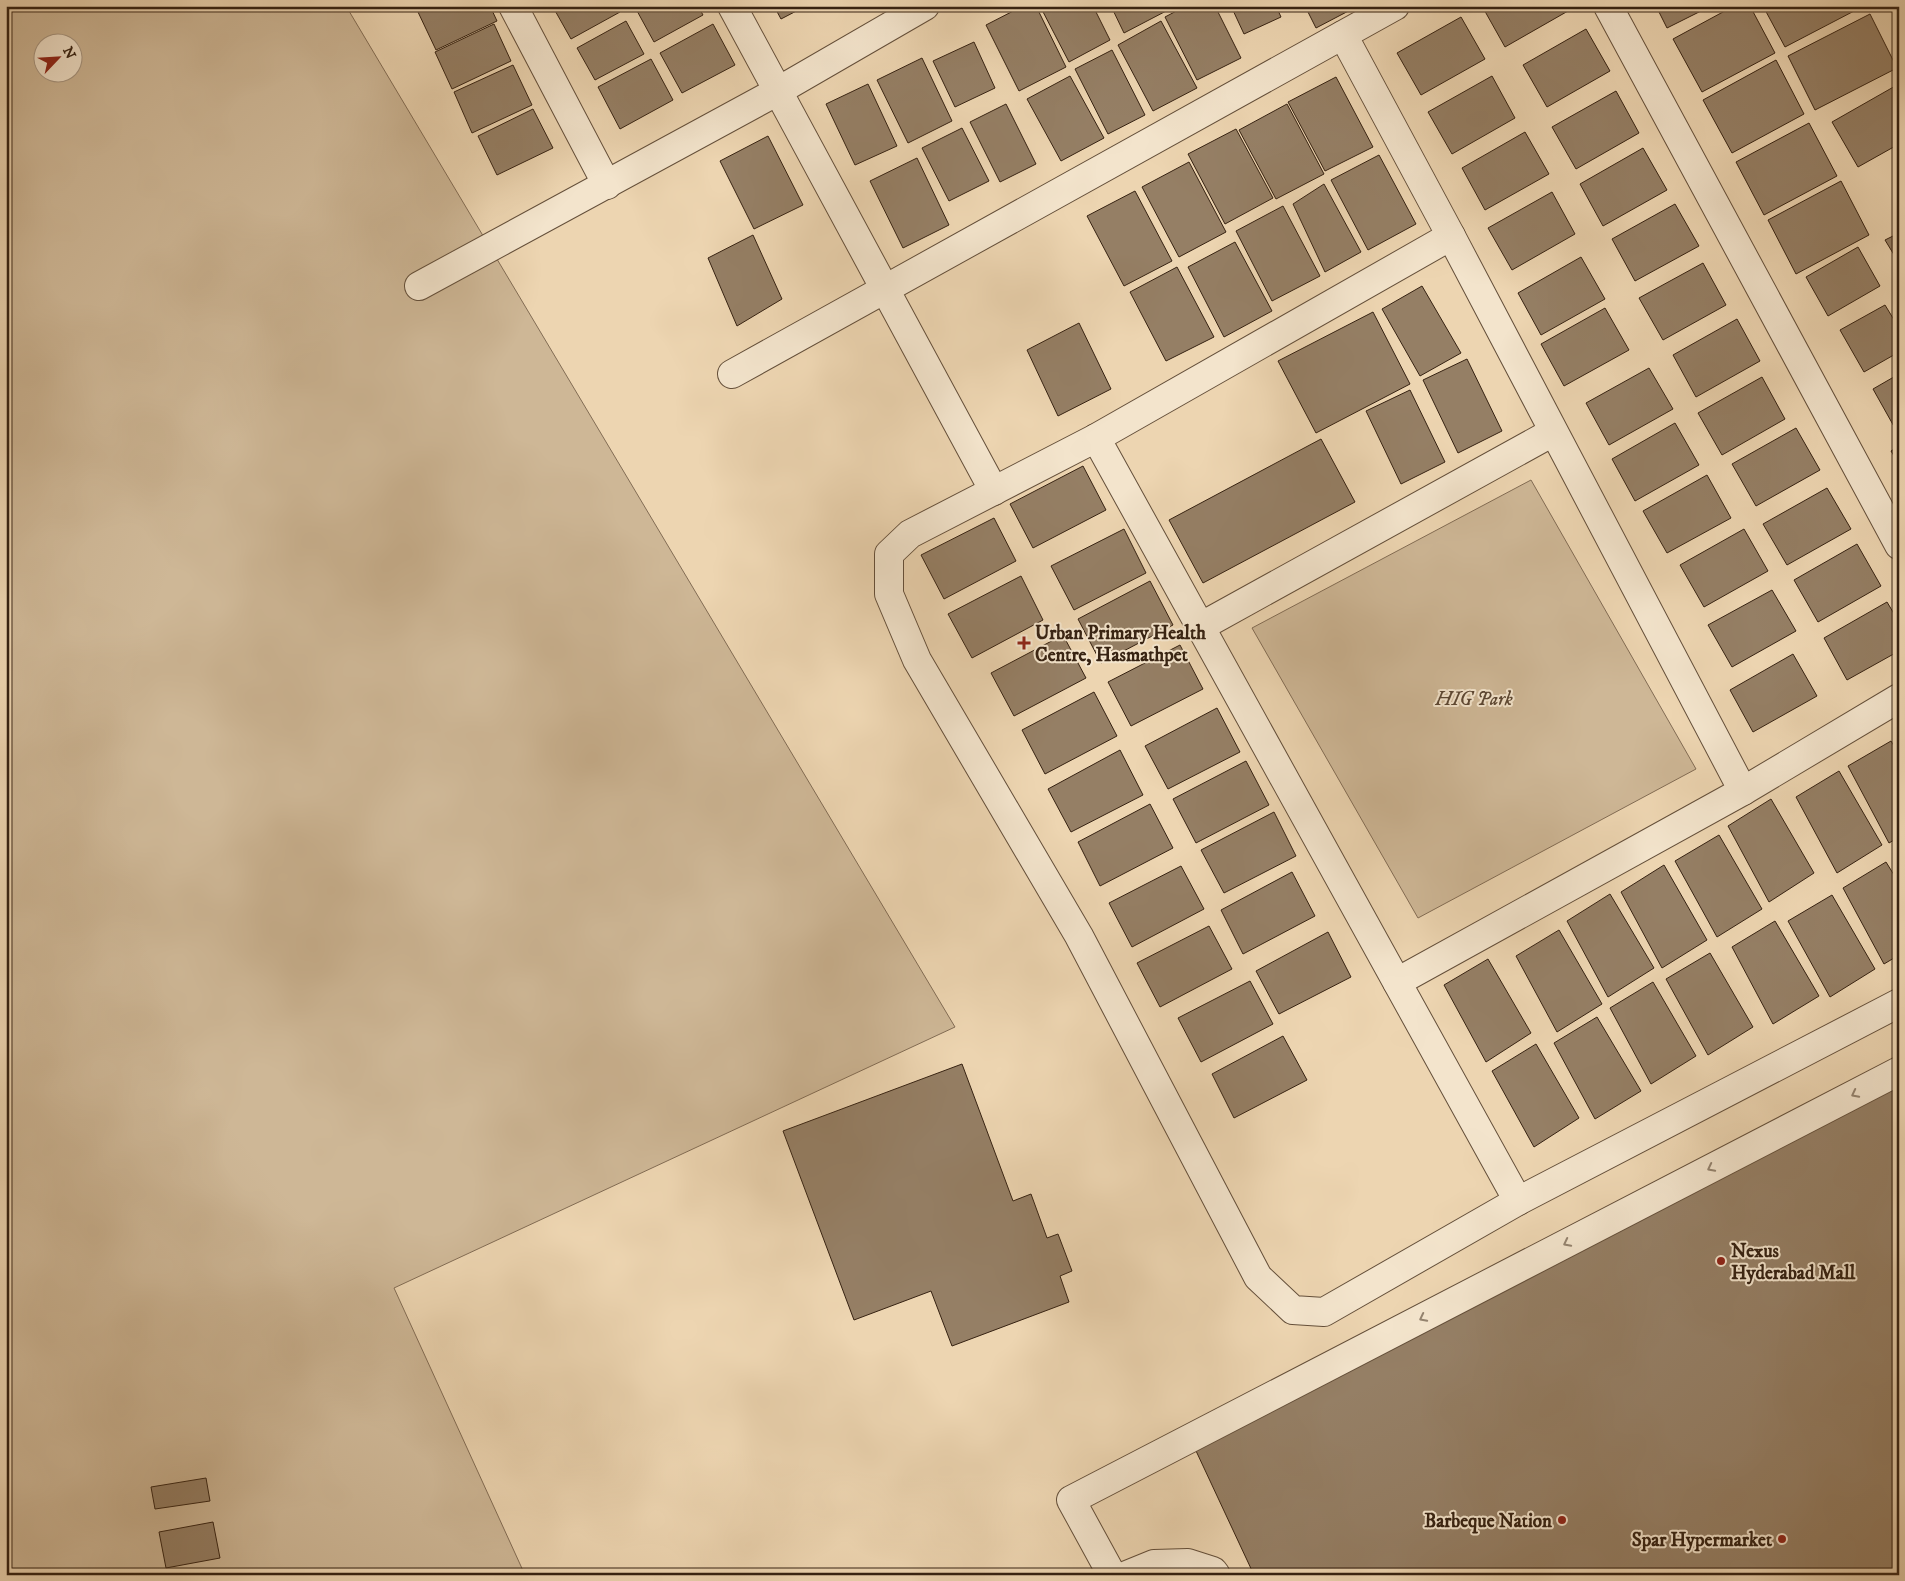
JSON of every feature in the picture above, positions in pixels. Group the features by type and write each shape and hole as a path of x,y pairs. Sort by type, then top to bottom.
{"street":[{"path":"514,6 606,185"},
{"path":"732,6 994,491"},
{"path":"419,286 778,91 925,6"},
{"path":"732,374 1395,6"},
{"path":"1608,6 1899,545"},
{"path":"1343,35 1743,791"},
{"path":"1450,236 1096,438 910,534 889,554 889,594 917,660 1079,936 1258,1277 1293,1310 1324,1312 1518,1201 1899,1002"},
{"path":"1200,627 1553,432"},
{"path":"1096,438 1518,1201"},
{"path":"1397,982 1743,791 1899,698"},
{"path":"1112,1575 1071,1500 1899,1071"},
{"path":"1127,1575 1154,1564 1188,1563 1214,1571 1216,1575"}],"green space":[{"path":"6,6 346,6 955,1027 394,1288 525,1575 6,1575"},
{"name":"HIG Park","path":"1531,480 1696,769 1418,918 1252,628"}],"building":[{"path":"431,6 490,6 497,21 436,50 418,12"},
{"path":"617,6 620,12 571,39 553,7"},
{"path":"641,6 698,6 703,15 654,42 636,9"},
{"path":"774,6 806,6 781,19"},
{"path":"1023,6 1036,6 1066,67 1019,91 986,25"},
{"path":"1040,6 1093,6 1110,40 1069,62"},
{"path":"1111,6 1169,6 1170,9 1124,33"},
{"path":"1186,6 1215,6 1241,58 1197,80 1165,17"},
{"path":"1231,6 1276,6 1281,17 1244,34"},
{"path":"1305,6 1358,6 1316,28"},
{"path":"1482,6 1566,6 1568,11 1505,47"},
{"path":"1656,6 1711,6 1667,28"},
{"path":"1734,6 1750,6 1775,53 1702,92 1673,39"},
{"path":"1763,6 1854,6 1856,10 1785,47"},
{"path":"1870,14 1897,68 1815,110 1788,56"},
{"path":"1461,17 1485,59 1421,95 1397,53"},
{"path":"626,21 644,54 595,80 577,48"},
{"path":"1161,21 1197,88 1153,111 1118,45"},
{"path":"494,24 511,61 452,89 435,52"},
{"path":"713,24 735,65 682,93 660,53"},
{"path":"1586,29 1610,71 1547,107 1523,65"},
{"path":"974,42 995,88 955,107 933,61"},
{"path":"1112,50 1145,115 1108,134 1075,69"},
{"path":"922,58 952,121 908,143 877,80"},
{"path":"651,59 673,100 620,129 598,87"},
{"path":"1776,60 1804,114 1732,153 1703,100"},
{"path":"513,65 532,105 472,133 454,92"},
{"path":"1070,76 1104,138 1061,161 1027,99"},
{"path":"1492,76 1515,118 1452,154 1428,112"},
{"path":"1336,77 1373,147 1325,171 1288,102"},
{"path":"868,84 897,146 855,165 826,104"},
{"path":"1897,85 1899,144 1858,167 1832,122"},
{"path":"1616,91 1639,133 1576,169 1552,127"},
{"path":"1006,104 1036,164 1000,182 970,122"},
{"path":"1287,104 1324,174 1276,199 1239,130"},
{"path":"533,109 553,148 497,175 478,136"},
{"path":"1809,123 1837,176 1764,215 1736,162"},
{"path":"962,128 989,181 949,201 922,148"},
{"path":"1236,129 1273,198 1225,224 1188,154"},
{"path":"1525,132 1549,174 1485,210 1462,168"},
{"path":"768,136 803,205 754,229 720,161"},
{"path":"1643,148 1667,190 1603,226 1580,184"},
{"path":"1379,155 1416,224 1368,250 1331,180"},
{"path":"917,158 949,225 903,248 870,181"},
{"path":"1189,162 1226,232 1179,257 1142,187"},
{"path":"1841,181 1869,235 1796,274 1768,220"},
{"path":"1324,184 1361,252 1325,272 1293,204"},
{"path":"1135,191 1172,261 1124,286 1087,216"},
{"path":"1552,192 1575,234 1512,270 1488,228"},
{"path":"1675,204 1699,246 1635,281 1612,239"},
{"path":"1283,206 1320,276 1272,301 1236,231"},
{"path":"1899,233 1899,263 1885,240"},
{"path":"753,235 782,299 737,326 708,258"},
{"path":"1235,242 1272,311 1224,337 1188,267"},
{"path":"1858,247 1880,286 1828,316 1806,277"},
{"path":"1581,257 1605,299 1541,335 1518,293"},
{"path":"1703,263 1726,305 1663,340 1639,298"},
{"path":"1177,267 1214,337 1166,361 1130,292"},
{"path":"1422,286 1461,353 1420,376 1382,309"},
{"path":"1885,305 1899,328 1899,352 1864,372 1840,330"},
{"path":"1605,308 1629,350 1564,386 1541,344"},
{"path":"1373,312 1410,384 1316,433 1278,361"},
{"path":"1737,319 1760,361 1696,397 1673,355"},
{"path":"1079,323 1111,389 1058,416 1027,350"},
{"path":"1467,359 1502,431 1458,453 1423,380"},
{"path":"1649,368 1673,409 1609,445 1586,403"},
{"path":"1899,374 1899,429 1896,430 1873,389"},
{"path":"1762,377 1785,419 1722,455 1698,413"},
{"path":"1410,390 1445,462 1401,484 1366,411"},
{"path":"1675,423 1699,465 1635,501 1612,459"},
{"path":"1796,428 1820,470 1756,506 1732,464"},
{"path":"1321,439 1355,502 1203,583 1169,520"},
{"path":"1899,446 1899,464 1891,451"},
{"path":"1083,466 1106,510 1033,548 1010,504"},
{"path":"1707,475 1731,518 1667,553 1643,511"},
{"path":"1827,488 1851,529 1787,565 1763,524"},
{"path":"994,518 1016,561 944,599 921,555"},
{"path":"1124,529 1146,573 1074,610 1051,566"},
{"path":"1744,529 1768,571 1704,607 1680,565"},
{"path":"1857,544 1881,586 1818,622 1794,580"},
{"path":"1021,576 1043,620 972,658 948,614"},
{"path":"1150,581 1173,625 1101,663 1078,619"},
{"path":"1772,590 1796,631 1732,667 1708,625"},
{"path":"1887,602 1899,622 1899,651 1847,680 1824,638"},
{"path":"1063,635 1086,678 1014,716 991,673"},
{"path":"1180,645 1203,689 1131,726 1108,682"},
{"path":"1793,654 1817,696 1753,732 1730,690"},
{"path":"1094,692 1117,736 1045,774 1022,730"},
{"path":"1217,708 1240,752 1168,789 1145,746"},
{"path":"1891,741 1899,754 1899,837 1889,843 1848,766"},
{"path":"1120,750 1143,795 1071,832 1048,789"},
{"path":"1246,761 1269,805 1196,843 1173,799"},
{"path":"1839,771 1882,845 1837,873 1796,797"},
{"path":"1771,799 1814,873 1769,902 1728,826"},
{"path":"1150,804 1173,848 1100,886 1078,842"},
{"path":"1274,812 1296,856 1224,893 1201,850"},
{"path":"1719,835 1762,909 1717,937 1675,861"},
{"path":"1886,862 1899,883 1899,955 1884,964 1843,888"},
{"path":"1664,865 1707,940 1662,968 1621,892"},
{"path":"1181,866 1204,909 1132,947 1109,903"},
{"path":"1292,872 1315,916 1243,954 1221,910"},
{"path":"1610,894 1654,968 1608,997 1567,921"},
{"path":"1832,895 1875,969 1830,997 1788,921"},
{"path":"1775,921 1819,996 1773,1024 1732,947"},
{"path":"1209,926 1232,969 1160,1007 1137,963"},
{"path":"1559,930 1602,1004 1557,1032 1516,956"},
{"path":"1328,932 1351,977 1279,1014 1256,971"},
{"path":"1710,953 1753,1027 1708,1055 1666,979"},
{"path":"1488,959 1531,1033 1486,1062 1444,985"},
{"path":"1250,981 1273,1024 1201,1062 1178,1018"},
{"path":"1653,982 1696,1056 1651,1084 1610,1008"},
{"path":"1597,1017 1641,1091 1595,1119 1554,1043"},
{"path":"1283,1036 1307,1080 1234,1118 1212,1074"},
{"path":"1536,1044 1579,1118 1534,1147 1492,1071"},
{"path":"962,1064 1013,1201 1031,1194 1047,1238 1058,1234 1072,1271 1060,1276 1069,1302 952,1346 931,1291 854,1320 783,1131"},
{"name":"Nexus Hyderabad Mall","path":"1899,1085 1899,1575 1254,1575 1190,1438"},
{"path":"206,1478 210,1501 155,1509 151,1487"},
{"path":"213,1522 220,1558 166,1568 159,1532"}],"place":[{"name":"Urban Primary Health Centre, Hasmathpet","path":"1024,643"},
{"name":"Nexus Hyderabad Mall","path":"1721,1261"},
{"name":"Barbeque Nation","path":"1562,1520"},
{"name":"Spar Hypermarket","path":"1782,1539"}]}
